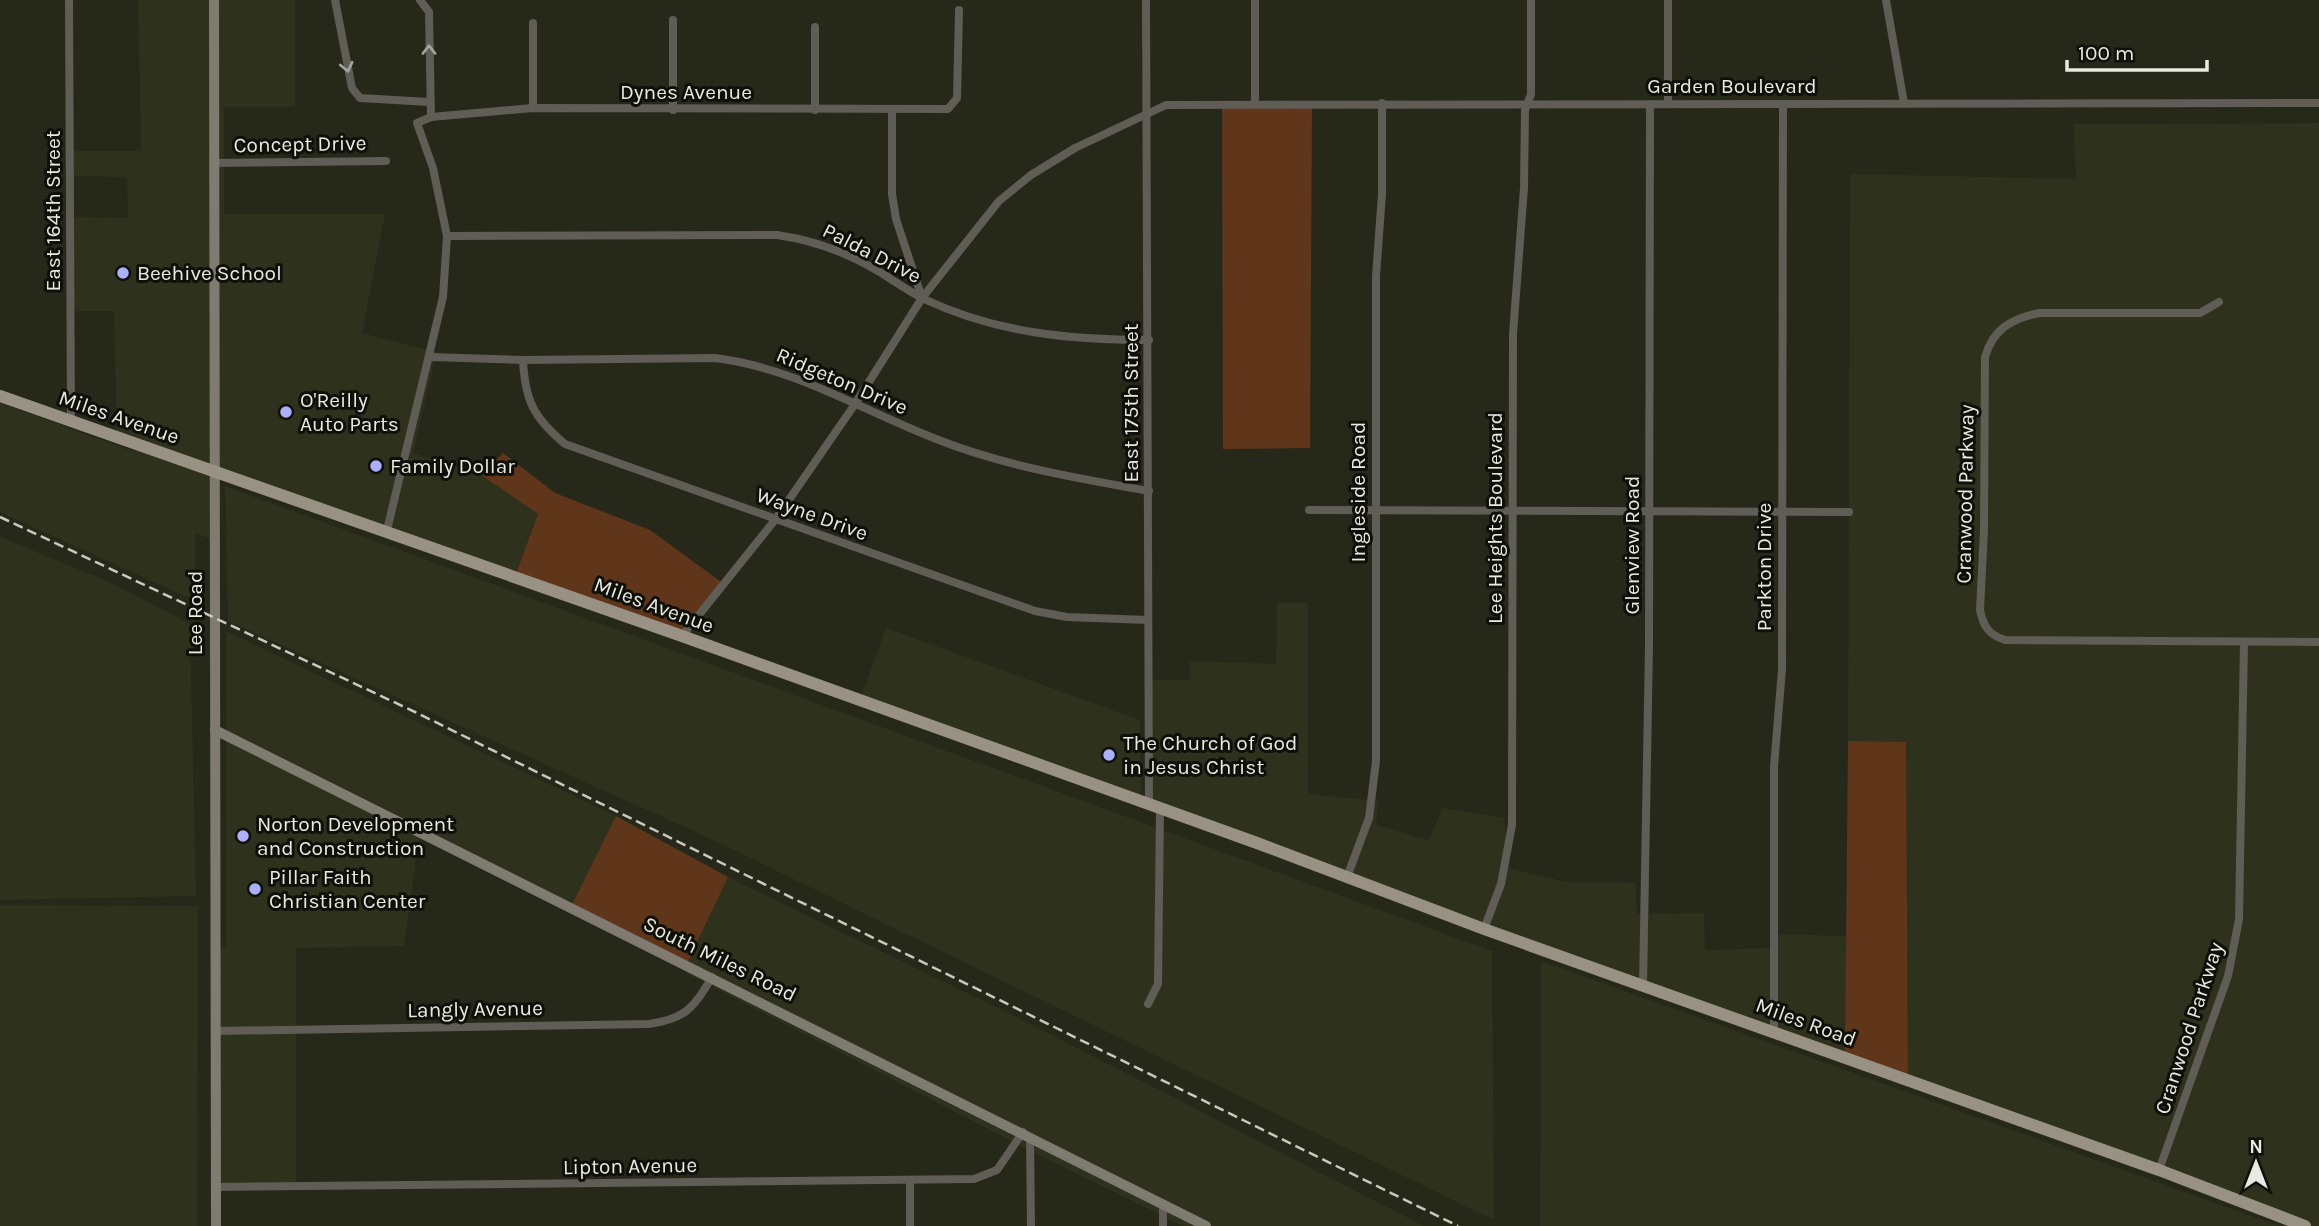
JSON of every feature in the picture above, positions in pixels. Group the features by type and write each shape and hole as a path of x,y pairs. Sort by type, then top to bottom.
{"main road":[{"name":"Lee Road","path":"214,0 216,1226"},
{"name":"Miles Avenue","path":"0,396 387,530 1293,857"},
{"name":"South Miles Road","path":"215,730 1206,1226"},
{"name":"Miles Road","path":"1293,857 1484,929 2159,1170 2305,1226"}],"street":[{"name":"East 164th Street","path":"69,0 71,421"},
{"path":"335,0 352,89 360,98 429,102"},
{"path":"421,0 429,12 431,117"},
{"name":"East 175th Street","path":"1146,0 1148,620 1159,934 1158,984 1148,1004"},
{"path":"1255,0 1255,104"},
{"name":"Lee Heights Boulevard","path":"1484,929 1501,884 1512,825 1513,334 1528,103 1531,94 1531,0"},
{"path":"1668,0 1668,104"},
{"path":"1885,0 1890,40 1904,103"},
{"name":"Dynes Avenue","path":"447,236 433,168 417,123 431,117 533,108 948,109 957,98 959,10"},
{"path":"673,20 673,110"},
{"path":"533,23 533,108"},
{"path":"815,110 816,27"},
{"name":"Ingleside Road","path":"1347,877 1369,818 1376,761 1376,276 1382,194 1382,103"},
{"name":"Garden Boulevard","path":"682,636 775,520 855,404 922,298 999,201 1075,148 1166,105 2319,103"},
{"name":"Glenview Road","path":"1643,986 1649,512 1650,104"},
{"name":"Parkton Drive","path":"1774,1031 1774,767 1782,669 1783,104"},
{"path":"892,110 892,194 896,219 922,298"},
{"name":"Concept Drive","path":"214,163 386,161"},
{"name":"Palda Drive","path":"447,236 777,235 808,239 876,269 922,298 1000,327 1083,340 1149,341"},
{"path":"387,530 443,297 447,236"},
{"name":"Cranwood Parkway","path":"2219,302 2200,313 2039,313 2019,317 1991,338 1985,357 1984,530 1980,610 1982,623 1989,632 2005,640 2319,642"},
{"name":"Ridgeton Drive","path":"430,356 523,360 715,358 747,362 780,370 855,404 984,456 1149,491"},
{"name":"Wayne Drive","path":"523,360 525,390 533,410 545,428 565,444 1035,611 1068,617 1148,620"},
{"path":"1309,510 1849,512"},
{"name":"Cranwood Parkway","path":"2159,1170 2224,987 2239,919 2244,642"},
{"name":"Langly Avenue","path":"217,1031 649,1024 670,1021 693,1008 712,977"},
{"path":"1027,1135 1031,1226"},
{"name":"Lipton Avenue","path":"215,1187 974,1179 997,1170 1027,1135"},
{"path":"910,1181 910,1226"},
{"path":"1163,1205 1163,1226"}],"shaded area":[{"path":"138,0 295,0 295,107 224,107 224,214 385,214 362,333 437,352 413,453 481,475 538,514 515,576 214,471 214,540 195,533 195,601 0,512 0,403 135,452 134,443 117,437 114,311 71,311 70,217 128,218 127,177 70,176 70,151 141,151"},
{"path":"1312,103 1310,448 1223,449 1222,104"},
{"path":"2319,123 2319,1226 2305,1226 1908,1079 1906,742 1848,741 1850,174 2076,179 2073,124"},
{"path":"503,453 555,493 650,530 724,584 682,636 515,576 538,514 481,475"},
{"path":"225,486 1492,951 1494,1220 711,839 228,621"},
{"path":"0,537 112,583 190,624 196,896 0,900"},
{"path":"1277,603 1308,603 1308,794 1378,801 1376,825 1429,840 1442,808 1504,818 1511,869 1567,882 1636,883 1637,914 1704,913 1705,950 1774,948 1774,934 1847,936 1845,1057 1149,806 1148,680 1189,680 1190,661 1276,664"},
{"path":"886,628 1140,720 1141,796 861,697"},
{"path":"226,631 616,816 570,913 419,838 404,946 296,948 296,1187 215,1187 216,947 226,946"},
{"path":"1848,741 1906,742 1908,1079 1845,1057"},
{"path":"616,816 728,877 687,964 571,907"},
{"path":"728,877 1015,1016 1424,1226 1183,1226 1023,1147 684,972"},
{"path":"0,905 198,906 197,1226 0,1226"},
{"path":"1541,961 1954,1109 2279,1226 1540,1226"}],"railway":[{"path":"0,517 415,712 1458,1226"}],"place":[{"name":"Beehive School","path":"123,273"},
{"name":"O'Reilly Auto Parts","path":"286,412"},
{"name":"Family Dollar","path":"376,466"},
{"name":"The Church of God in Jesus Christ","path":"1109,755"},
{"name":"Norton Development and Construction","path":"243,836"},
{"name":"Pillar Faith Christian Center","path":"255,889"}]}
